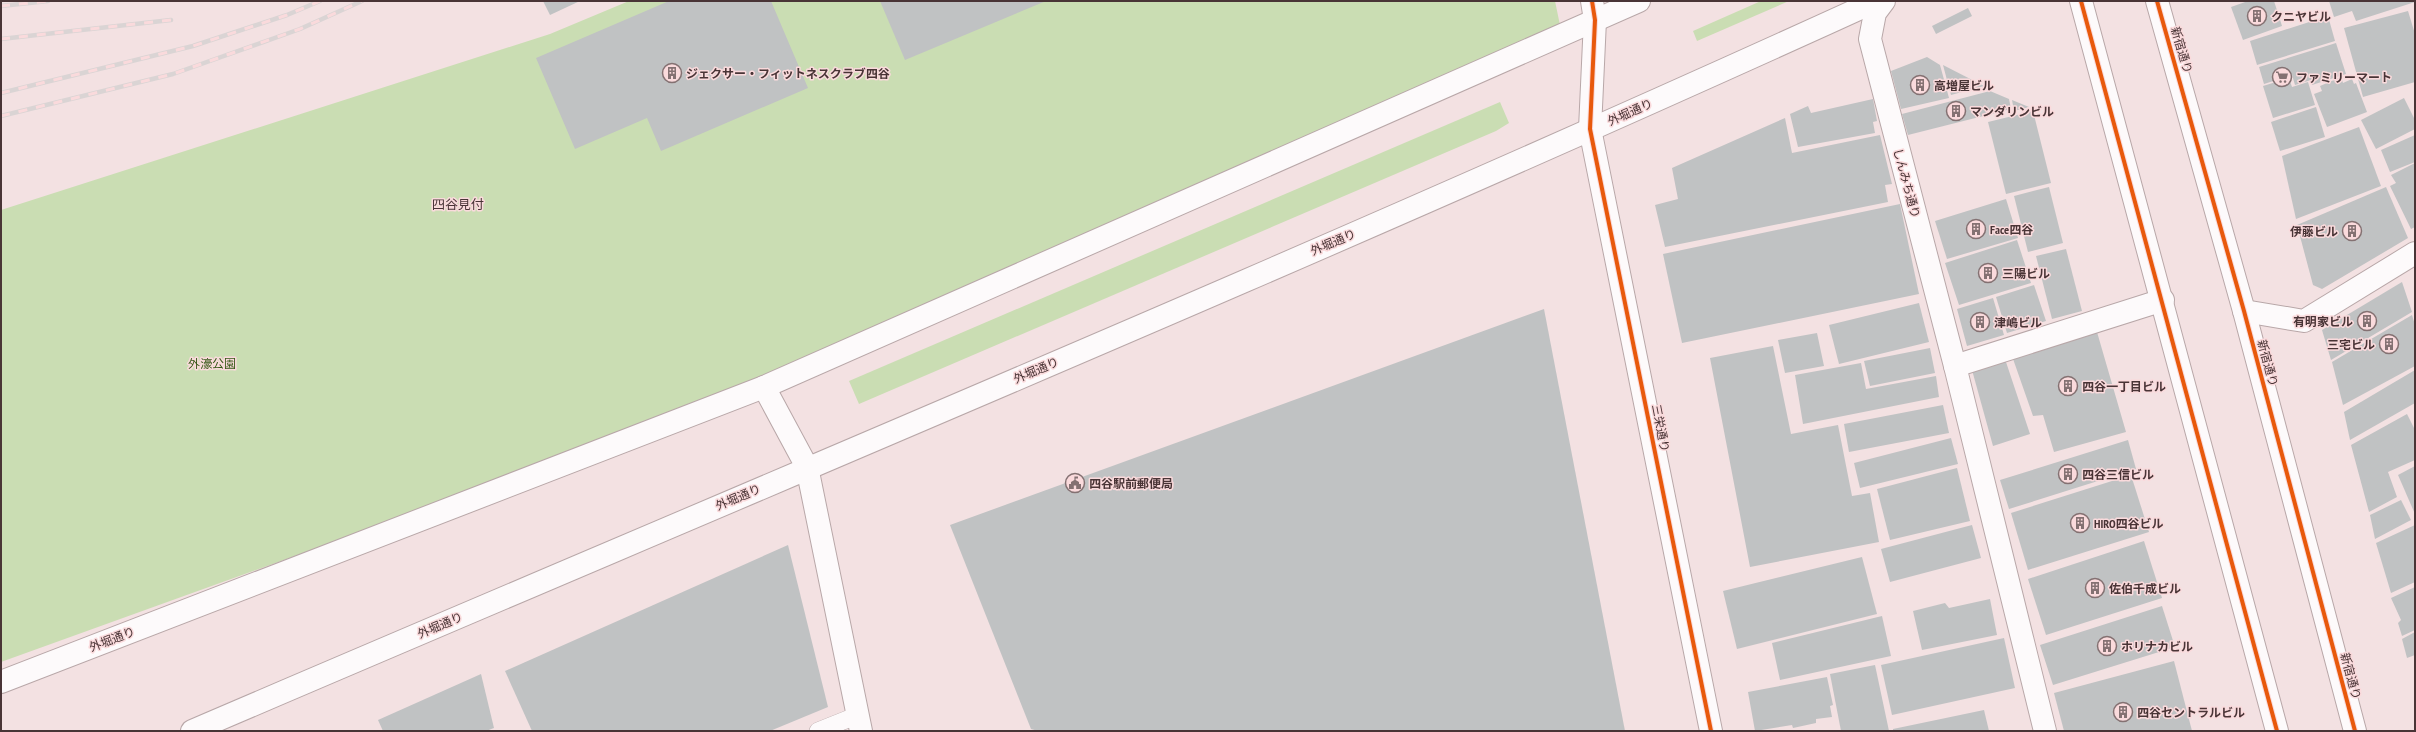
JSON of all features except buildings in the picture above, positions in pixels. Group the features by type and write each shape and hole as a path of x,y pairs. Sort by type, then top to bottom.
{"main road":[{"name":"外堀通り","path":"1,682 764,387 1594,10 1639,1"},
{"name":"外堀通り","path":"192,731 1093,346 1590,130 1876,1"},
{"name":"しんみち通り","path":"1884,1 1875,13 1870,40 1955,366 2045,731"},
{"path":"2081,1 2163,300 2277,731"},
{"name":"新宿通り","path":"2157,1 2244,311 2355,731"},
{"name":"三栄通り","path":"1594,10 1590,130 1711,731"},
{"path":"2244,311 2304,321 2415,253"},
{"path":"1955,366 2163,300"},
{"path":"764,387 807,467 859,723"}],"lane":[{"path":"818,731 859,723"}],"green space":[{"name":"外濠公園","path":"629,1 1555,1 1561,30 764,387 1,662 1,210 550,34"},
{"path":"1761,1 1789,1 1697,41 1693,31"},
{"path":"1500,102 1509,123 1496,131 859,404 849,381"}],"railway":[{"path":"1,6 48,1"},
{"path":"1,93 193,46 287,15 320,1"},
{"path":"1,116 173,74 300,29 362,1"},
{"path":"1,39 171,20"}],"cycle path":[{"path":"1592,1 1595,20 1590,129 1711,731"},
{"path":"2081,1 2277,731"},
{"path":"2157,1 2244,311 2355,731"}],"place":[{"name":"クニヤビル","path":"2257,16"},
{"name":"ジェクサー・フィットネスクラブ四谷","path":"672,73"},
{"name":"ファミリーマート","path":"2282,77"},
{"name":"高増屋ビル","path":"1920,85"},
{"name":"マンダリンビル","path":"1956,111"},
{"name":"Face四谷","path":"1976,229"},
{"name":"伊藤ビル","path":"2352,231"},
{"name":"三陽ビル","path":"1988,273"},
{"name":"有明家ビル","path":"2367,321"},
{"name":"津嶋ビル","path":"1980,322"},
{"name":"三宅ビル","path":"2389,344"},
{"name":"四谷一丁目ビル","path":"2068,386"},
{"name":"四谷三信ビル","path":"2068,474"},
{"name":"四谷駅前郵便局","path":"1075,483"},
{"name":"HIRO四谷ビル","path":"2080,523"},
{"name":"佐伯千成ビル","path":"2095,588"},
{"name":"ホリナカビル","path":"2107,646"},
{"name":"四谷セントラルビル","path":"2123,712"}],"district":[{"name":"四谷見付","path":"458,204"}]}
